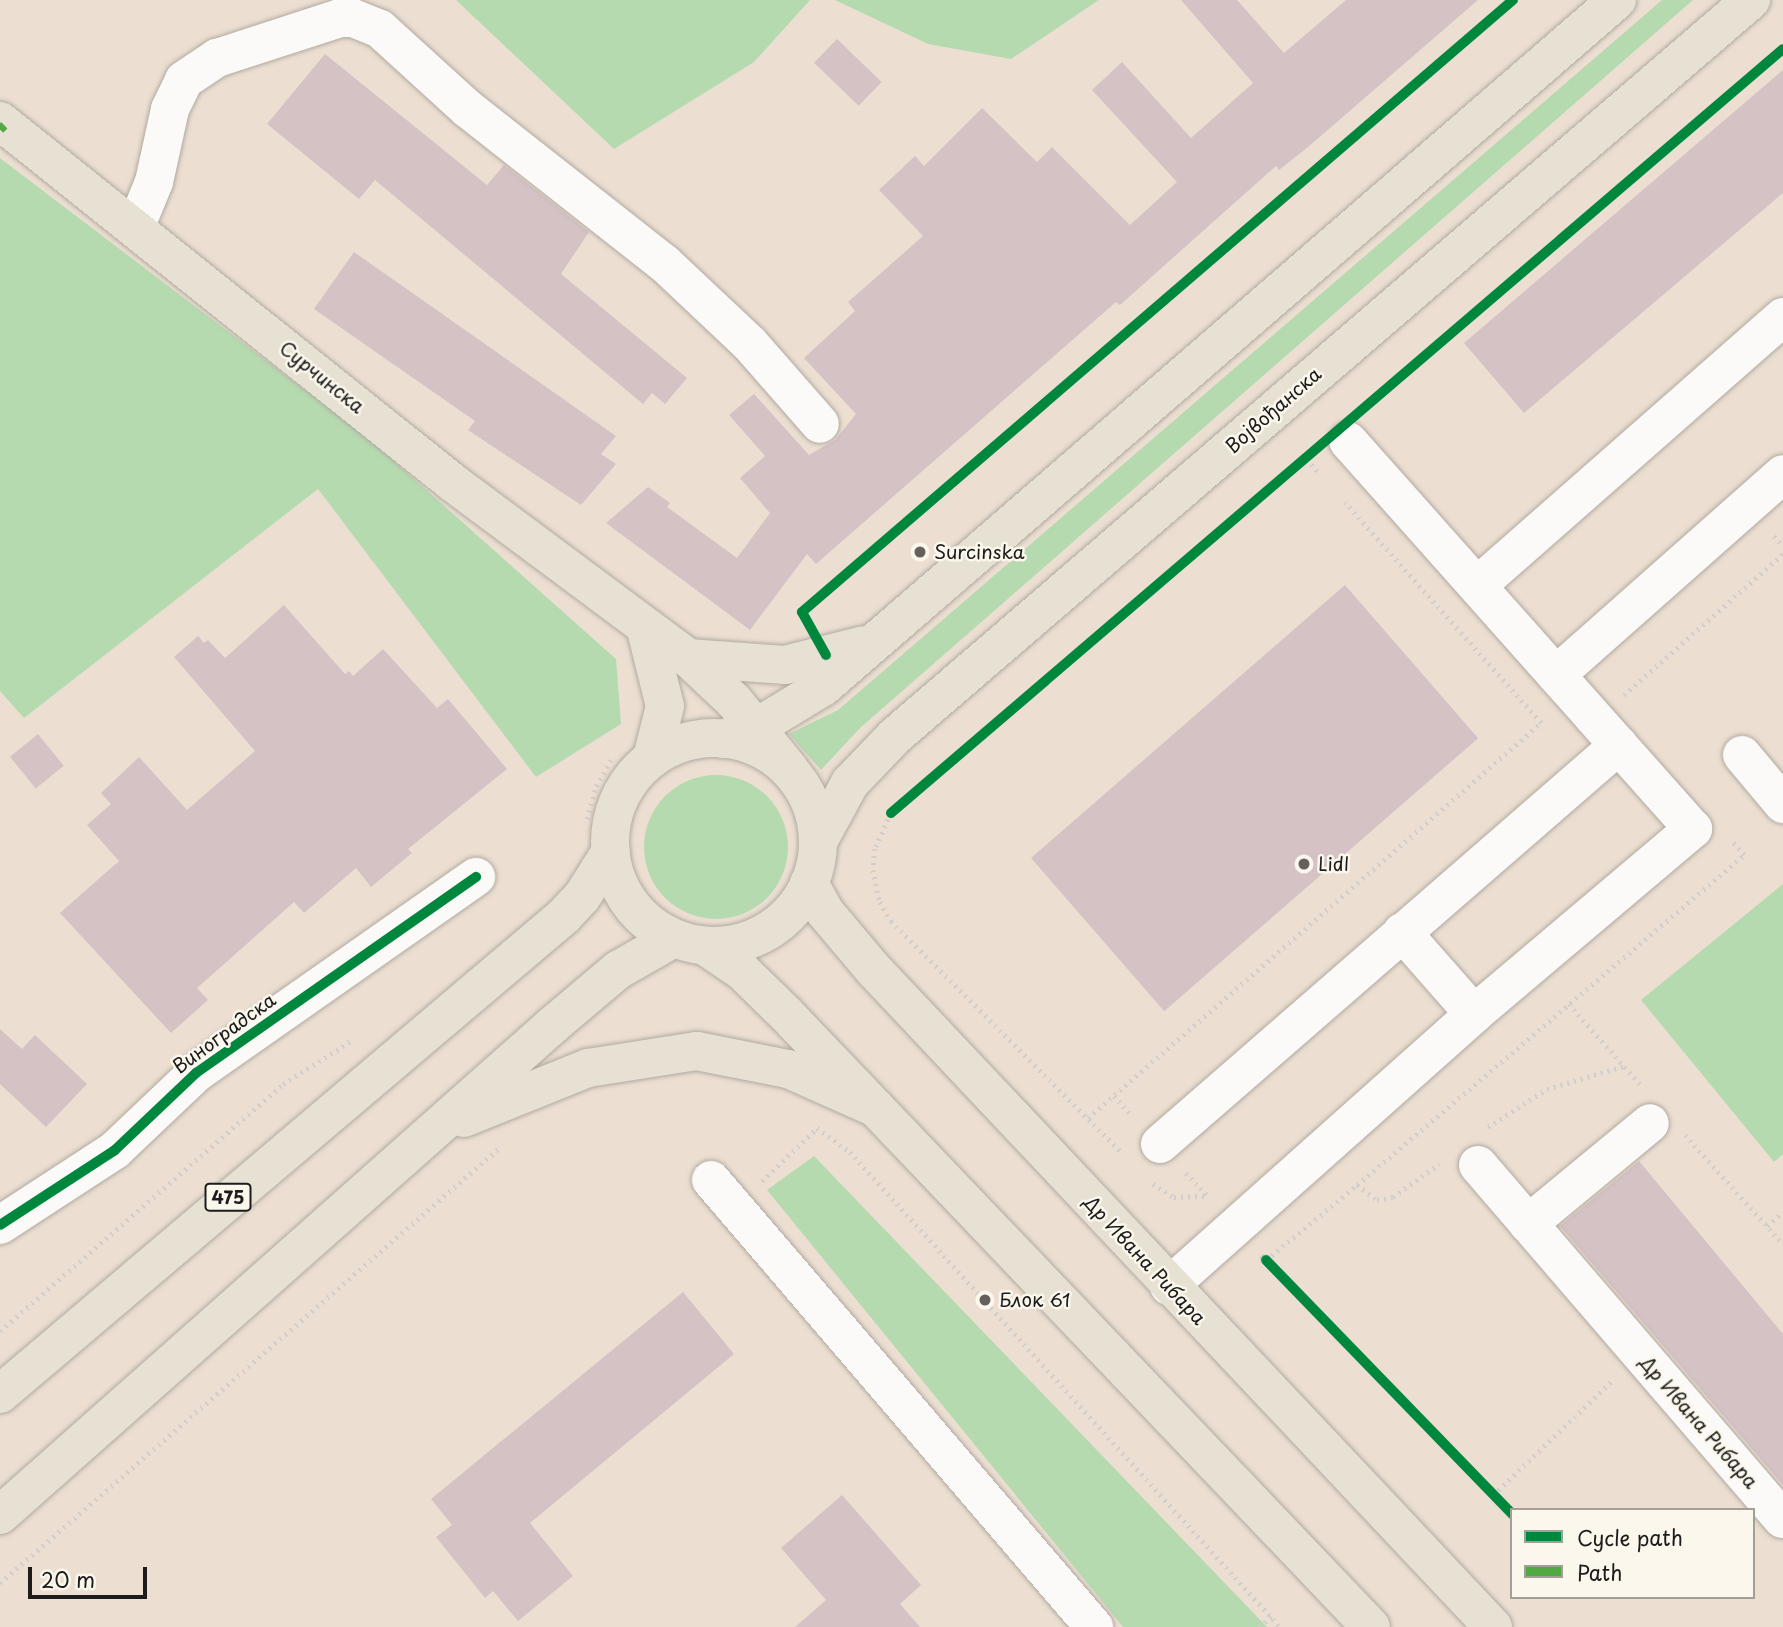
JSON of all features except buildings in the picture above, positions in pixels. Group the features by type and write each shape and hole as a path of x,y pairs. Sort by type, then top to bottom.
{"main road":[{"path":"652,758 690,741 740,733 823,687 1617,0"},
{"name":"Војвођанска","path":"819,840 850,783 895,736 1751,0"},
{"name":"Сурчинска","path":"0,121 646,630 688,658 740,733 790,770 813,809 819,840"},
{"path":"646,630 665,706 652,758 619,801 611,851 614,870 632,905 751,979 1371,1627"},
{"path":"688,658 785,665 876,642"},
{"path":"0,1515 618,970 689,942 737,943 767,931 792,910 809,883 819,840"},
{"name":"475","path":"0,1394 208,1213 564,916 582,897 611,851"},
{"name":"Др Ивана Рибара","path":"809,883 825,912 873,969 1493,1627"},
{"path":"437,1129 560,1077 638,1057 697,1051 788,1069 876,1108"}],"street":[{"path":"135,228 154,182 170,109 184,80 217,58 340,18 365,22 380,29 468,109 664,263 750,344 820,424"},
{"path":"1478,585 1783,317"},
{"path":"1169,1286 1474,1014 1693,829 1478,585 1332,446"},
{"path":"1556,675 1783,474"},
{"path":"1147,1162 1402,932 1619,745"},
{"path":"1742,755 1782,801"},
{"name":"Виноградска","path":"0,1225 96,1164 130,1139 196,1073 476,877"},
{"path":"1402,932 1474,1014"},
{"path":"1528,1224 1650,1122"},
{"name":"Др Ивана Рибара","path":"1478,1165 1783,1519"},
{"path":"723,1193 1094,1627"}],"path":[{"path":"1296,468 1332,446"},
{"path":"1307,459 1325,479"},
{"path":"1088,1118 1541,723 1343,500"},
{"path":"901,804 891,813 875,849 873,870 880,902 891,921 1088,1118 1147,1162 1174,1198 1207,1195 1276,1270"},
{"path":"808,1121 850,1152 1280,1627"},
{"path":"723,1193 817,1128"},
{"path":"0,1583 509,1140"},
{"path":"1767,1226 1783,1212"},
{"path":"1493,1495 1640,1354"},
{"path":"1484,1485 1502,1504"},
{"path":"1259,1627 1271,1617"}],"green space":[{"path":"456,0 810,0 754,62 614,149"},
{"path":"835,0 1099,0 1011,59 928,44"},
{"path":"1662,0 1693,0 860,728 821,770 789,734 838,710"},
{"path":"0,158 368,438 616,659 621,724 536,777 318,489 24,718 0,691"},
{"path":"716,775 744,781 767,796 782,819 788,847 782,875 767,898 744,913 716,919 688,913 665,898 650,875 644,847 650,819 665,796 688,781"},
{"path":"1783,884 1783,1154 1774,1162 1641,1000"},
{"path":"814,1156 1267,1627 1123,1627 767,1190"}],"marked path":[{"path":"0,129 4,125"}],"cycle path":[{"path":"826,655 802,612 1513,0"},
{"path":"891,813 1783,49"},
{"path":"0,1225 115,1150 196,1073 476,877"},
{"path":"1266,1260 1510,1512"}],"place":[{"name":"Surcinska","path":"920,552"},
{"name":"Lidl","path":"1304,864"},
{"name":"Блок 61","path":"985,1300"}]}
